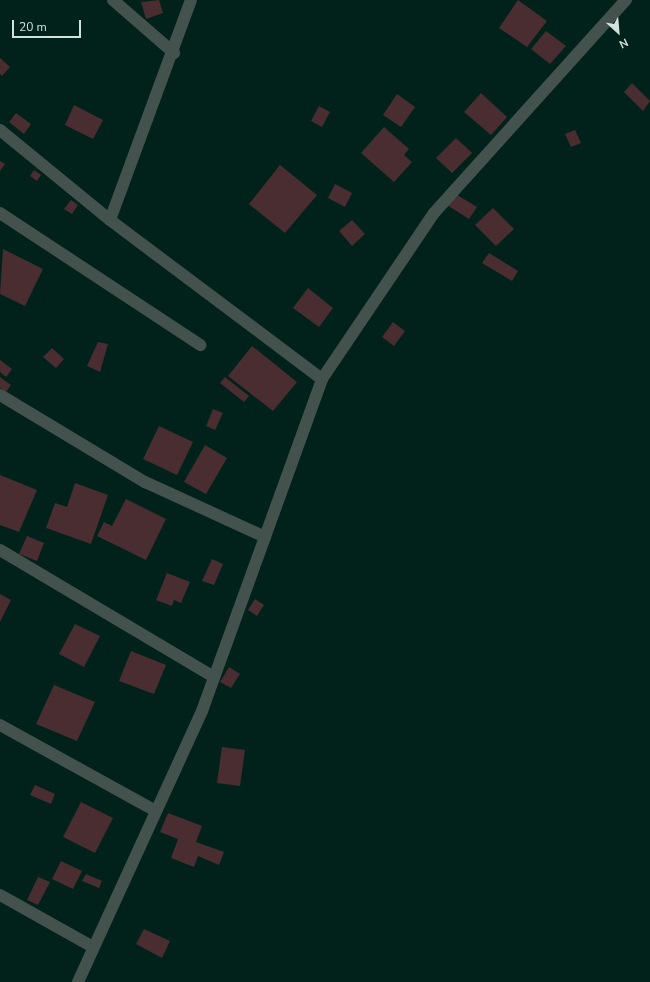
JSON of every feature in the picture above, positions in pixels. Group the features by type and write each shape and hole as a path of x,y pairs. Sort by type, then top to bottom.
{"street":[{"path":"113,0 174,53"},
{"path":"110,220 174,53 191,0"},
{"path":"78,982 93,946 156,811 214,677 322,379 434,213 626,0"},
{"path":"0,130 110,220 322,379"},
{"path":"0,213 200,345"},
{"path":"0,395 145,482 265,537"},
{"path":"0,550 214,677"},
{"path":"0,725 156,811"},
{"path":"0,895 93,946"}],"building":[{"path":"159,0 163,13 146,19 141,2"},
{"path":"518,0 547,21 527,47 499,28"},
{"path":"546,31 566,46 550,64 531,49"},
{"path":"0,58 10,67 2,76 0,74"},
{"path":"632,83 650,101 643,111 624,92"},
{"path":"481,93 507,117 491,135 464,112"},
{"path":"397,94 415,107 401,127 383,115"},
{"path":"74,105 103,120 93,139 65,125"},
{"path":"319,106 330,112 322,127 311,121"},
{"path":"16,113 31,124 24,134 9,122"},
{"path":"384,127 409,149 404,155 412,162 394,182 361,153"},
{"path":"575,130 581,143 571,147 565,134"},
{"path":"456,138 472,153 452,173 436,158"},
{"path":"0,161 5,164 0,171"},
{"path":"280,165 317,195 285,233 249,204"},
{"path":"34,170 41,175 37,181 30,176"},
{"path":"335,184 352,193 345,207 328,198"},
{"path":"454,193 477,207 469,219 447,205"},
{"path":"71,200 78,205 72,214 64,209"},
{"path":"493,208 514,229 496,246 475,225"},
{"path":"352,220 365,234 352,246 339,231"},
{"path":"3,249 43,269 25,306 0,294"},
{"path":"489,253 518,271 512,281 482,263"},
{"path":"308,288 333,308 319,327 293,308"},
{"path":"393,322 405,331 394,346 382,337"},
{"path":"98,342 108,344 100,372 87,366"},
{"path":"252,346 297,382 273,411 228,376"},
{"path":"52,348 64,359 56,368 43,357"},
{"path":"0,360 12,369 6,377 0,372"},
{"path":"0,377 11,385 6,392 0,388"},
{"path":"225,377 249,396 244,402 220,383"},
{"path":"213,409 223,413 215,430 206,426"},
{"path":"159,426 193,442 177,475 143,459"},
{"path":"205,445 227,458 206,494 184,482"},
{"path":"0,475 37,490 19,532 0,525"},
{"path":"75,483 108,495 91,544 46,528 55,503 67,507"},
{"path":"126,499 166,519 146,560 97,536 104,522 112,526"},
{"path":"27,536 44,543 37,561 19,554"},
{"path":"212,559 223,564 214,585 202,581"},
{"path":"167,573 190,582 181,603 174,600 172,606 156,600"},
{"path":"0,594 11,600 0,622"},
{"path":"255,599 264,605 257,616 248,610"},
{"path":"75,624 100,636 84,667 59,654"},
{"path":"131,651 166,665 154,694 119,681"},
{"path":"229,667 240,674 231,688 220,682"},
{"path":"54,685 95,702 77,741 36,724"},
{"path":"222,747 245,750 240,786 217,783"},
{"path":"35,785 55,794 51,804 30,795"},
{"path":"81,802 113,818 95,853 63,837"},
{"path":"168,813 202,826 196,842 224,852 219,865 198,856 194,867 171,858 178,839 160,832"},
{"path":"61,861 82,871 73,889 52,879"},
{"path":"86,874 102,881 99,888 82,881"},
{"path":"38,877 50,882 38,905 27,900"},
{"path":"144,929 170,941 162,958 136,944"}]}
